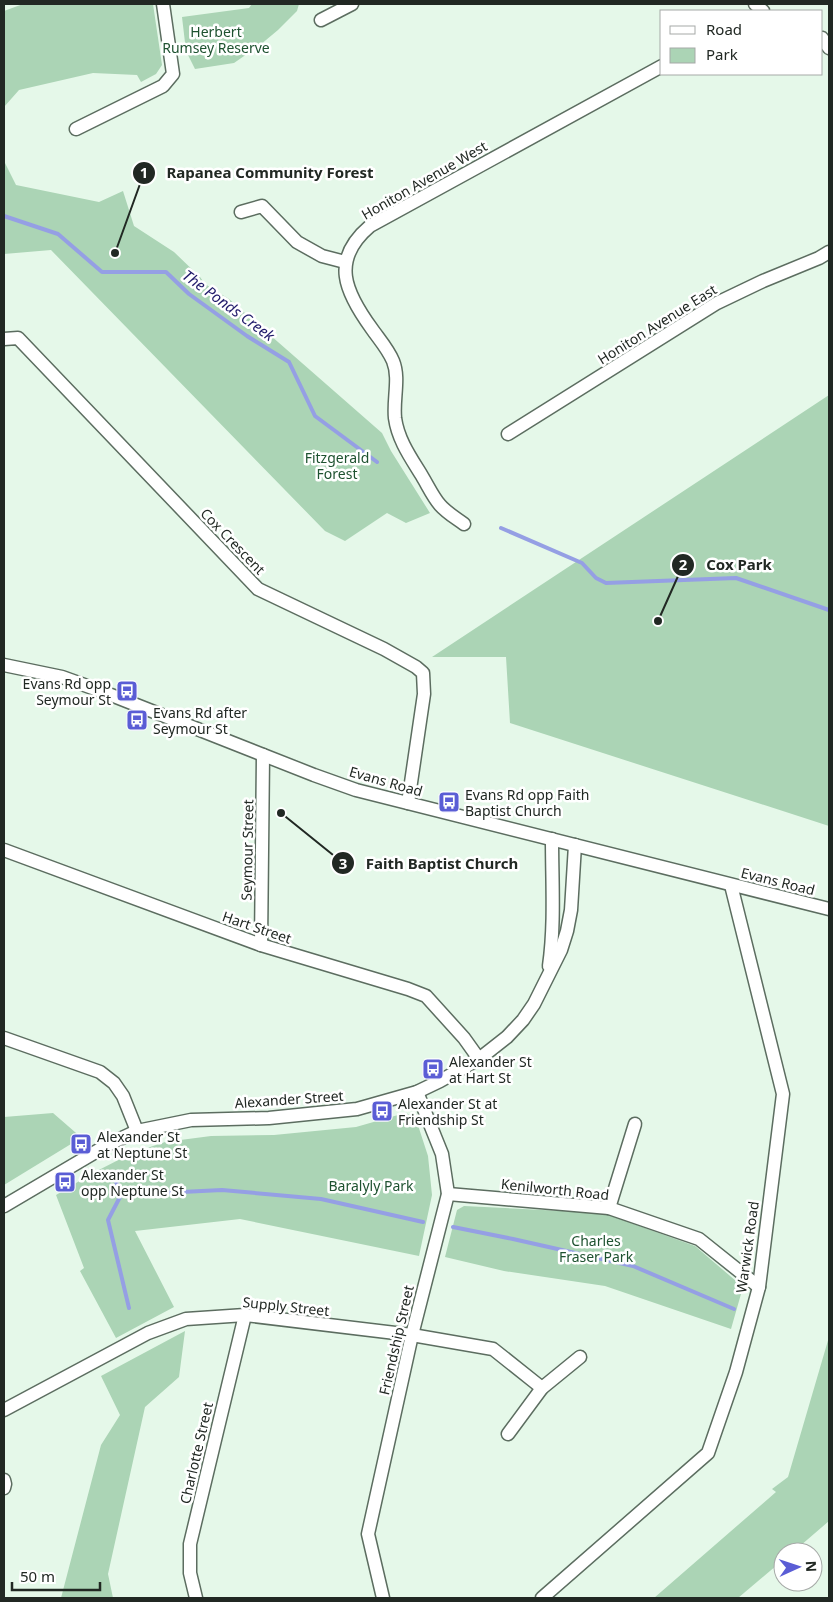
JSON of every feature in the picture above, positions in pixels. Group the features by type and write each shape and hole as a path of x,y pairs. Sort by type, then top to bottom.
{"street":[{"path":"76,128 163,86 173,74 163,4"},
{"path":"321,20 352,4"},
{"name":"Honiton Avenue West","path":"346,262 356,238 370,226 660,67"},
{"path":"241,212 262,206 297,242 322,256 346,262 345,274 354,300 362,316 389,352 393,362 395,371 395,416 402,442 441,506 464,524"},
{"name":"Honiton Avenue East","path":"508,434 717,303 829,252"},
{"name":"Cox Crescent","path":"4,339 18,338 258,589 384,649 423,673 424,694 408,804"},
{"name":"Evans Road","path":"4,665 71,680 356,790 829,909"},
{"name":"Seymour Street","path":"261,945 263,755"},
{"name":"Alexander Street","path":"548,977 553,927 552,839"},
{"name":"Alexander Street","path":"4,1206 109,1144 136,1131 191,1120 269,1118 356,1108 417,1092 479,1058 507,1037 523,1020 534,1004 561,950 571,910 575,845"},
{"name":"Hart Street","path":"4,850 261,945 426,996 464,1038 479,1058"},
{"name":"Warwick Road","path":"542,1598 708,1453 736,1372 759,1287 783,1094 730,885"},
{"path":"4,1038 100,1072 114,1082 123,1096 136,1131"},
{"name":"Friendship Street","path":"383,1598 368,1534 412,1335 448,1194 442,1154 417,1092"},
{"path":"609,1208 635,1124"},
{"name":"Kenilworth Road","path":"448,1194 609,1208 699,1239 759,1287"},
{"name":"Supply Street","path":"4,1410 148,1333 186,1319 244,1315 412,1335 493,1350 542,1388"},
{"name":"Charlotte Street","path":"196,1598 190,1573 190,1544 244,1315"},
{"path":"508,1434 542,1388 580,1357"},
{"path":"4,1480 6,1484 4,1488"}],"green space":[{"path":"23,4 153,4 162,65 156,74 141,82 137,75 93,73 19,90 4,107 4,11"},
{"name":"Herbert Rumsey Reserve","path":"252,4 299,4 297,11 278,30 234,63 195,69 186,51 182,17 249,8"},
{"name":"Fitzgerald Forest","path":"4,161 16,185 99,202 123,191 134,226 174,252 205,284 229,299 382,433 391,451 430,513 406,523 387,513 345,541 325,531 51,250 4,254"},
{"path":"829,395 829,826 510,723 506,657 432,657"},
{"path":"53,1113 83,1139 71,1144 4,1185 4,1117"},
{"name":"Baralyly Park","path":"405,1113 415,1116 428,1156 432,1195 419,1256 240,1219 135,1231 174,1307 116,1338 80,1271 84,1268 56,1195 132,1153 165,1142 211,1136 274,1135 356,1127"},
{"name":"Charles Fraser Park","path":"464,1206 603,1213 695,1246 743,1287 731,1329 605,1286 504,1271 445,1257 457,1210"},
{"path":"185,1331 179,1377 145,1407 108,1574 113,1598 61,1598 101,1445 120,1415 101,1376"},
{"path":"829,1337 829,1521 805,1542 773,1542 773,1568 738,1598 654,1598 776,1492 772,1489 788,1477"}],"waterway":[{"name":"The Ponds Creek","path":"4,216 58,234 102,272 166,272 189,294 247,336 289,362 315,416 377,462"},
{"name":"The Ponds Creek","path":"501,528 582,563 596,578 606,583 736,578 829,610"},
{"path":"113,1174 121,1195 222,1190 321,1199 423,1222"},
{"path":"121,1195 108,1220 129,1308"},
{"path":"453,1227 633,1266 734,1309"}],"place":[{"name":"Rapanea Community Forest","path":"115,253"},
{"name":"Cox Park","path":"658,621"},
{"name":"Evans Rd opp Seymour St","path":"127,691"},
{"name":"Evans Rd after Seymour St","path":"137,720"},
{"name":"Evans Rd opp Faith Baptist Church","path":"449,802"},
{"name":"Faith Baptist Church","path":"281,813"},
{"name":"Alexander St at Hart St","path":"433,1069"},
{"name":"Alexander St at Friendship St","path":"382,1111"},
{"name":"Alexander St at Neptune St","path":"81,1144"},
{"name":"Alexander St opp Neptune St","path":"65,1182"}]}
